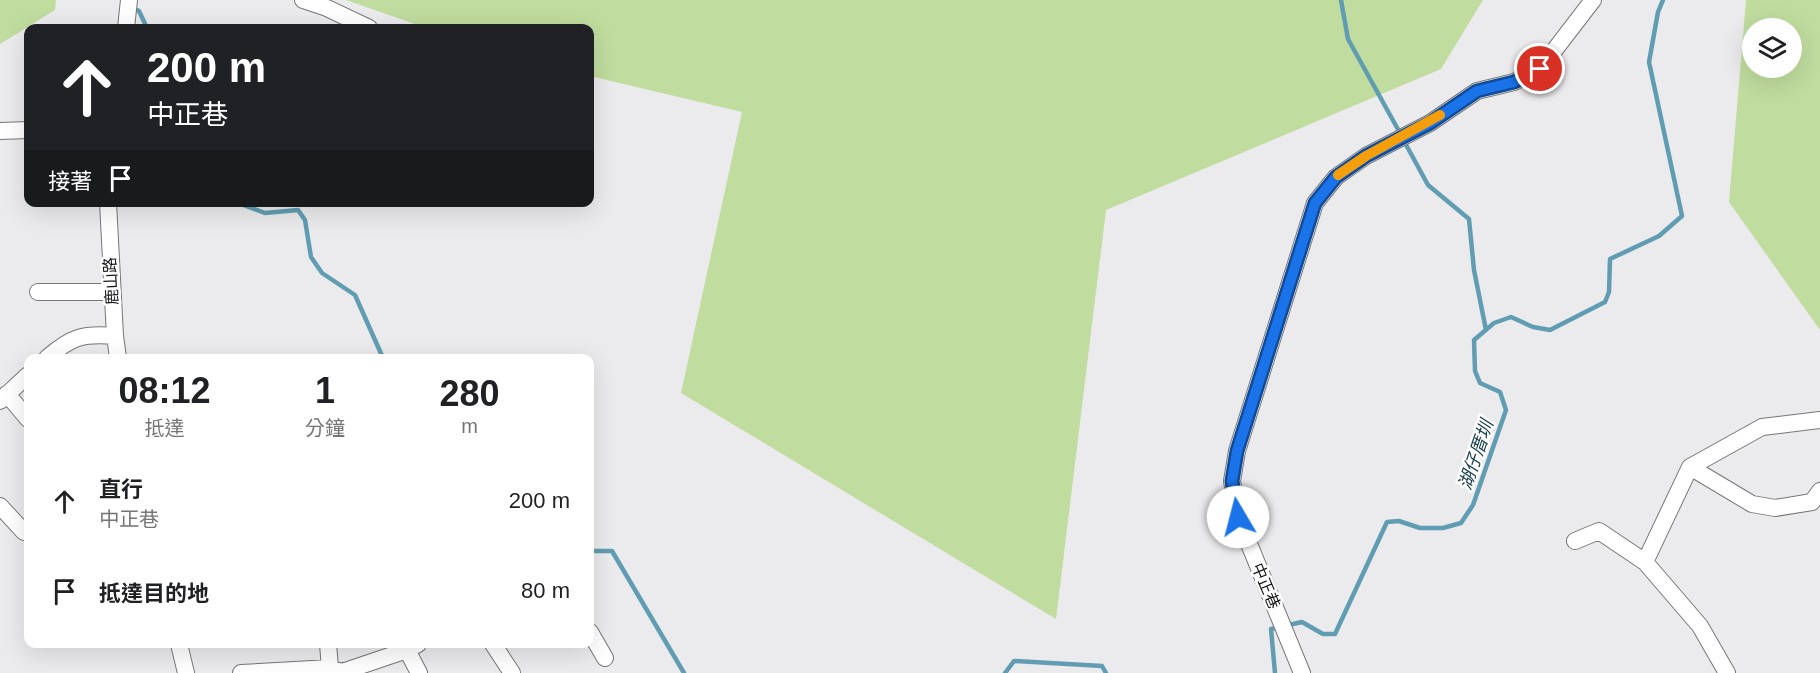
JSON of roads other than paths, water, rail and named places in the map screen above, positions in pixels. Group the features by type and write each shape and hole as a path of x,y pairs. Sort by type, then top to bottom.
{"street":[{"path":"126,24 129,0"},
{"path":"303,0 327,8 361,24"},
{"name":"中正巷","path":"1302,673 1238,517 1232,481 1237,451 1315,203 1336,177 1366,156 1430,123 1477,91 1514,82 1540,69 1593,0"},
{"path":"0,131 24,130"},
{"name":"鹿山路","path":"108,207 117,354"},
{"path":"38,292 112,292"},
{"path":"52,354 64,343 91,334 115,336"},
{"path":"24,379 4,398 24,416"},
{"path":"1645,562 1690,467 1762,427 1820,420"},
{"path":"1690,467 1752,504 1775,508 1812,502 1820,491"},
{"path":"0,506 24,532"},
{"path":"1575,542 1599,531 1645,562 1701,626 1727,673"},
{"path":"594,639 605,658"},
{"path":"180,648 186,673"},
{"path":"329,648 338,671"},
{"path":"241,673 338,671 409,648"},
{"path":"412,648 418,673"},
{"path":"496,648 512,673"}],"waterway":[{"path":"1341,0 1348,39 1400,133"},
{"name":"湖仔厝圳","path":"1275,673 1271,629 1302,622 1323,634 1335,634 1387,522 1399,521 1420,528 1443,528 1461,523 1473,505 1506,410 1500,392 1480,383 1475,371 1474,340 1494,323 1511,317 1533,327 1550,330 1605,302 1609,292 1610,259 1659,236 1682,216 1649,62 1658,12 1663,0"},
{"path":"133,8 139,11 145,24"},
{"path":"1404,141 1428,185 1469,219 1474,270 1486,330"},
{"path":"249,207 265,213 298,210 305,220 311,257 322,273 355,295 381,354"},
{"path":"594,551 612,551 684,673"},
{"path":"1005,673 1014,661 1102,666 1106,673"}]}
